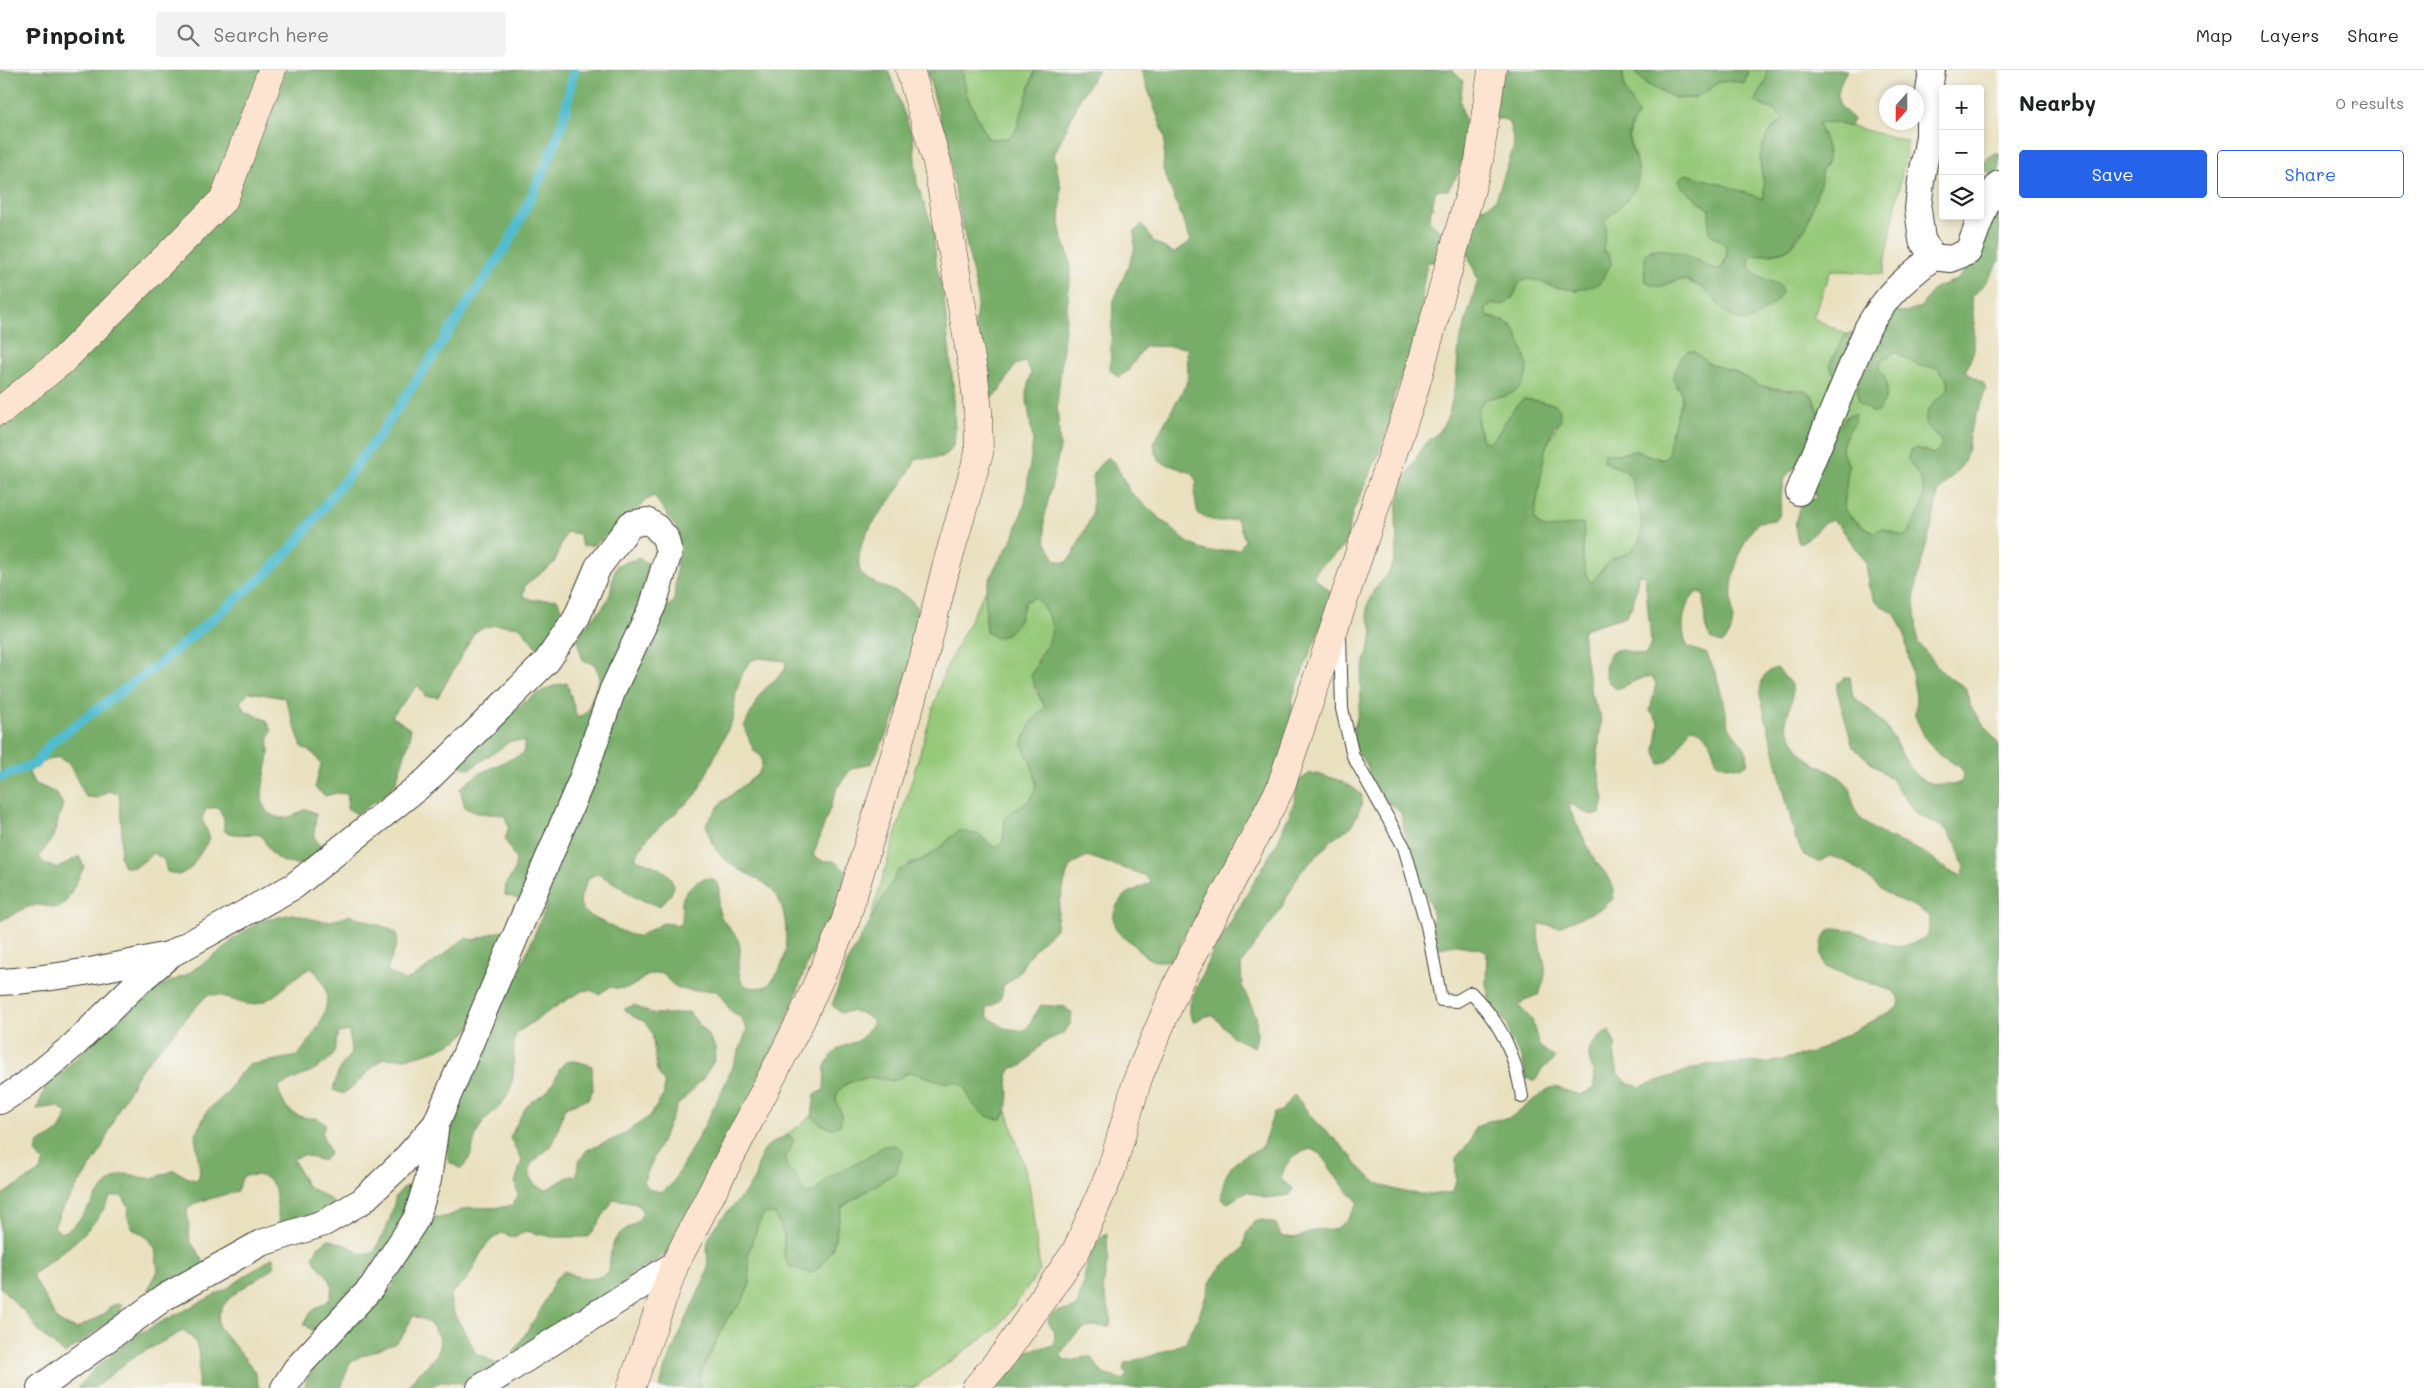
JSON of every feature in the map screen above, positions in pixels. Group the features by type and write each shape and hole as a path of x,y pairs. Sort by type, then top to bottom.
{"street":[{"path":"0,411 62,361 224,199 272,70"},
{"path":"631,1388 675,1264 801,1020 845,922 923,661 946,567 979,453 978,410 974,376 937,162 910,70"},
{"path":"976,1388 1005,1352 1076,1251 1111,1170 1138,1078 1179,981 1280,789 1413,394 1479,162 1492,70"},
{"path":"1932,70 1929,90 1929,136 1918,209 1922,240 1933,257"},
{"path":"1799,492 1868,327 1882,303 1894,290 1933,257 1950,259 1968,252 1986,204 1999,184"},
{"path":"0,1101 24,1086 74,1045 136,984 171,954 294,886 427,780 547,661 576,619 598,567 631,524 646,521 655,526 665,537 669,552 652,605 613,689 582,779 436,1124 428,1180 416,1219 372,1287 296,1369 284,1388"},
{"path":"0,982 33,980 108,968 171,954"},
{"path":"40,1388 165,1297 261,1243 324,1223 362,1201 401,1164 436,1124"},
{"path":"480,1388 675,1264"}],"lane":[{"path":"1340,614 1342,709 1353,756 1404,847 1427,926 1440,1000 1458,1001 1471,993 1489,1011 1506,1038 1518,1076 1522,1097"}],"green space":[{"path":"0,70 888,70 913,137 917,184 933,228 936,263 944,298 954,394 955,439 948,453 941,457 917,458 898,490 865,536 859,555 861,573 874,583 902,594 915,605 918,615 918,630 911,667 894,718 872,763 851,769 837,788 813,856 823,861 834,861 846,871 842,895 824,936 808,961 770,1066 668,1252 648,1267 636,1270 626,1279 612,1300 513,1353 540,1311 556,1278 565,1271 587,1279 609,1272 614,1242 621,1233 640,1219 643,1213 637,1203 614,1199 589,1237 552,1237 526,1231 514,1238 502,1233 489,1242 467,1279 450,1296 453,1311 475,1352 504,1370 478,1388 447,1381 435,1384 430,1388 409,1388 418,1373 432,1360 440,1346 440,1339 433,1327 426,1321 413,1316 402,1337 394,1344 359,1357 349,1364 341,1388 304,1388 317,1362 339,1335 352,1322 381,1300 395,1283 386,1274 314,1332 304,1324 310,1313 330,1299 331,1291 330,1280 313,1257 318,1247 329,1239 351,1247 361,1255 374,1253 390,1219 396,1196 404,1187 416,1184 424,1207 431,1215 437,1217 443,1217 469,1208 512,1205 518,1195 515,1183 522,1160 510,1138 527,1106 549,1089 562,1065 572,1061 592,1066 593,1090 588,1099 565,1107 555,1139 548,1149 531,1164 530,1174 534,1184 546,1190 566,1178 577,1175 578,1163 587,1150 621,1136 650,1116 664,1094 664,1082 657,1071 652,1033 645,1022 634,1017 624,1009 635,1005 654,1013 689,1012 711,1039 716,1050 714,1061 702,1080 677,1106 643,1182 651,1190 662,1192 672,1184 713,1109 747,1030 741,1018 731,1011 717,991 681,989 669,981 663,973 648,976 628,988 610,987 599,994 589,990 583,991 564,1001 516,1033 512,1081 509,1093 480,1127 469,1159 461,1169 449,1162 447,1150 453,1111 492,1009 518,973 547,905 543,894 519,899 505,895 506,883 514,872 516,860 505,839 509,826 504,815 477,813 465,808 460,788 480,773 524,753 524,741 511,741 470,769 458,766 494,729 522,704 536,694 551,687 567,683 577,718 587,712 600,677 595,665 583,660 579,648 579,639 585,626 608,599 617,565 639,558 650,565 640,599 640,610 655,615 674,602 679,532 654,496 643,502 637,512 594,545 582,546 579,534 566,532 554,563 525,585 523,596 533,600 557,599 560,606 562,625 549,648 536,647 520,627 502,625 486,627 475,632 438,697 425,696 418,685 392,716 410,729 410,739 395,784 387,793 357,814 347,808 348,794 337,793 325,796 315,788 321,764 314,754 302,747 285,698 249,692 240,702 246,711 266,720 272,730 262,789 264,806 268,812 280,818 291,816 305,809 316,813 314,837 320,846 320,858 303,864 290,864 279,860 272,854 261,835 224,831 224,818 218,807 206,809 202,819 210,838 190,869 179,875 167,872 164,860 154,853 136,867 124,867 120,856 122,831 119,794 108,791 98,798 86,797 69,764 58,757 35,764 29,773 34,783 56,793 63,804 53,837 39,857 47,865 58,868 79,856 84,867 66,902 59,908 38,905 28,907 0,921","holes":["758,658 786,661 785,670 760,694 744,727 754,751 761,756 762,766 758,774 722,802 706,824 712,843 722,857 770,888 778,899 784,915 786,946 782,965 776,976 767,986 753,988 744,985 740,977 740,945 736,936 720,915 718,905 719,888 713,879 708,878 698,881 686,892 682,900 681,925 663,923 639,936 630,935 590,916 583,910 580,903 581,895 589,878 596,874 635,897 660,906 671,894 674,886 668,875 659,868 635,858 649,836 696,795 733,719 736,692 741,676 750,661"]},
{"path":"927,70 962,70 967,96 988,139 1008,138 1016,131 1035,70 1099,70 1082,95 1054,155 1061,189 1060,230 1070,260 1070,280 1057,405 1060,448 1044,519 1045,541 1055,560 1066,563 1073,554 1092,515 1093,473 1107,457 1115,463 1130,492 1187,542 1208,552 1240,549 1245,540 1237,519 1217,522 1198,514 1194,492 1197,482 1192,473 1160,462 1155,453 1154,442 1188,381 1187,347 1145,346 1127,372 1118,377 1110,370 1113,303 1134,252 1135,231 1142,224 1154,242 1174,253 1191,241 1163,169 1165,137 1141,70 1452,70 1463,81 1460,101 1467,131 1459,172 1448,190 1436,190 1429,220 1445,235 1438,262 1427,262 1422,293 1424,314 1410,358 1393,397 1390,420 1379,454 1353,511 1345,546 1319,568 1313,577 1329,590 1332,598 1293,696 1291,726 1273,788 1182,939 1177,959 1154,961 1146,957 1121,935 1115,927 1115,911 1123,897 1151,882 1144,875 1087,856 1070,867 1068,871 1057,916 1056,929 1032,952 1017,975 1003,985 999,1000 986,1008 988,1017 1005,1028 1025,1031 1041,1005 1065,1007 1072,1013 1070,1024 1064,1033 1044,1042 1022,1066 1012,1068 1007,1077 1009,1098 1007,1109 1002,1119 988,1116 978,1109 970,1099 965,1086 955,1082 943,1082 911,1072 892,1081 870,1078 846,1084 841,1088 836,1097 841,1114 840,1125 831,1129 819,1123 812,1116 815,1094 824,1090 825,1066 839,1048 858,1041 873,1022 858,1012 841,1013 832,1005 848,961 898,871 930,855 959,830 979,835 995,848 1003,842 1005,817 1028,801 1034,792 1035,778 1031,763 1022,744 1031,723 1045,707 1031,677 1047,646 1051,629 1050,620 1045,610 1035,597 1025,602 1019,620 1008,633 996,638 986,632 986,589 995,567 1013,538 1025,503 1033,441 1026,393 1031,372 1025,362 1015,365 999,392 991,398 977,357 974,333 978,298 953,181 951,160"},
{"path":"962,70 1035,70 1016,131 1008,138 988,139 967,96"},
{"path":"1490,70 1622,70 1625,91 1638,113 1630,129 1629,140 1638,167 1638,179 1629,197 1604,221 1606,228 1603,250 1609,255 1611,264 1599,284 1577,290 1559,288 1527,279 1519,283 1510,301 1503,305 1492,303 1486,309 1487,316 1508,324 1513,329 1523,350 1527,371 1523,383 1513,393 1486,399 1481,404 1477,418 1482,441 1490,442 1495,437 1514,408 1524,399 1555,404 1560,409 1560,421 1554,428 1545,449 1534,519 1541,527 1551,528 1583,523 1583,562 1584,569 1591,583 1614,558 1629,553 1640,540 1642,533 1641,515 1631,477 1626,471 1603,461 1604,453 1620,454 1635,451 1663,460 1669,455 1670,438 1682,400 1681,391 1672,378 1682,356 1688,351 1695,352 1708,363 1737,373 1758,385 1772,389 1805,390 1812,395 1821,418 1837,428 1847,416 1855,414 1854,422 1843,442 1842,450 1848,464 1844,509 1853,520 1870,530 1875,532 1882,528 1903,537 1917,517 1924,493 1921,481 1908,459 1910,451 1917,448 1933,454 1939,450 1942,443 1938,436 1926,426 1926,418 1927,412 1949,386 1947,379 1936,367 1919,366 1895,352 1882,360 1879,369 1887,385 1886,395 1879,411 1871,412 1859,402 1856,381 1836,374 1830,364 1846,334 1854,333 1891,311 1906,312 1921,307 1935,287 1957,280 1968,267 1999,205 1999,262 1986,282 1971,298 1974,322 1974,350 1966,371 1985,385 1985,392 1969,433 1968,448 1963,464 1938,493 1933,521 1917,578 1914,602 1918,642 1949,678 1962,685 1967,691 1970,706 1999,745 1999,1388 996,1388 1027,1351 1054,1345 1055,1331 1050,1327 1048,1319 1054,1313 1077,1306 1091,1255 1100,1239 1107,1234 1108,1258 1103,1287 1112,1321 1109,1327 1093,1326 1082,1330 1069,1341 1061,1355 1064,1361 1091,1357 1103,1374 1124,1380 1127,1375 1123,1369 1125,1363 1154,1355 1185,1343 1198,1318 1211,1281 1220,1268 1243,1249 1246,1234 1254,1222 1262,1220 1276,1224 1281,1236 1292,1238 1317,1229 1331,1230 1344,1223 1354,1211 1358,1202 1347,1191 1319,1153 1312,1149 1306,1150 1291,1159 1282,1174 1281,1180 1293,1188 1290,1195 1267,1198 1247,1191 1228,1203 1222,1199 1223,1185 1228,1172 1236,1162 1262,1147 1274,1113 1281,1111 1294,1095 1318,1125 1343,1147 1368,1176 1377,1182 1386,1187 1409,1193 1432,1194 1453,1192 1456,1180 1456,1158 1470,1142 1475,1128 1488,1121 1510,1118 1548,1089 1555,1087 1580,1095 1593,1089 1594,1080 1589,1053 1591,1046 1609,1031 1615,1044 1618,1074 1628,1083 1640,1087 1703,1065 1771,1062 1812,1053 1897,1008 1900,1002 1898,995 1892,991 1825,967 1821,950 1824,937 1826,933 1836,929 1847,929 1881,942 1904,946 1926,936 1929,917 1915,907 1888,894 1847,862 1830,856 1818,862 1804,855 1796,840 1760,695 1763,678 1768,672 1777,668 1792,688 1792,698 1786,723 1797,746 1809,760 1835,774 1849,786 1854,808 1862,820 1887,836 1924,853 1952,872 1963,875 1964,868 1956,844 1946,829 1915,813 1891,779 1853,747 1837,690 1838,683 1844,678 1850,677 1853,697 1887,728 1903,757 1915,773 1932,784 1944,785 1962,781 1964,774 1961,768 1936,752 1925,738 1915,716 1916,696 1904,633 1895,613 1880,605 1874,599 1868,585 1866,562 1838,524 1832,520 1799,543 1796,527 1798,512 1803,502 1817,498 1800,466 1792,470 1784,481 1779,516 1774,520 1759,522 1749,535 1740,553 1733,580 1733,617 1728,637 1723,643 1715,641 1710,637 1705,625 1704,596 1698,592 1688,603 1685,610 1683,625 1685,640 1688,647 1707,654 1716,674 1727,720 1746,750 1747,764 1741,768 1718,764 1712,747 1703,732 1691,728 1674,755 1666,762 1660,764 1655,751 1659,723 1650,711 1656,683 1652,677 1644,677 1617,689 1608,682 1605,667 1612,651 1620,650 1646,655 1651,642 1645,576 1639,573 1633,604 1626,616 1587,628 1582,632 1591,695 1601,722 1597,764 1604,800 1600,814 1595,815 1567,804 1595,861 1609,877 1614,890 1613,899 1603,908 1559,927 1539,924 1539,943 1545,966 1543,984 1538,995 1524,1000 1519,1006 1532,1020 1539,1046 1555,1058 1543,1069 1537,1078 1533,1081 1526,1078 1522,1057 1510,1039 1508,1025 1491,1006 1486,984 1487,954 1483,949 1456,945 1438,948 1432,944 1429,930 1434,916 1426,894 1411,866 1401,814 1397,808 1384,800 1369,775 1368,767 1355,748 1352,739 1361,700 1360,679 1373,630 1367,615 1367,606 1373,591 1388,574 1394,561 1397,546 1396,516 1400,488 1423,446 1441,430 1449,414 1456,381 1459,344 1478,280 1465,247 1477,208 1486,207 1496,199 1513,149 1514,141 1509,123 1504,119 1495,119"},
{"path":"1622,70 1633,70 1662,93 1708,91 1719,82 1748,77 1749,70 1767,70 1762,106 1772,109 1784,119 1767,136 1762,148 1760,164 1764,189 1763,199 1685,174 1688,192 1709,209 1713,232 1724,243 1727,251 1723,266 1716,270 1688,256 1651,249 1644,272 1645,279 1651,285 1660,286 1683,279 1708,290 1718,304 1752,320 1777,300 1773,282 1758,277 1749,265 1750,257 1787,250 1803,231 1811,212 1822,171 1828,160 1828,150 1818,123 1834,122 1908,141 1883,274 1831,270 1813,318 1846,334 1830,363 1832,372 1856,381 1860,402 1884,375 1879,369 1882,360 1895,352 1919,366 1936,367 1947,379 1949,386 1945,394 1932,403 1932,432 1938,436 1942,443 1939,451 1933,454 1917,448 1910,451 1908,459 1921,481 1924,493 1917,517 1903,537 1889,530 1875,532 1867,529 1848,515 1844,509 1848,464 1842,450 1843,442 1854,422 1837,428 1823,425 1812,395 1758,385 1737,373 1708,363 1694,352 1676,386 1681,391 1682,400 1670,438 1669,455 1664,460 1635,451 1620,454 1604,453 1610,465 1629,475 1640,510 1642,526 1639,541 1635,547 1627,554 1609,562 1591,584 1587,577 1584,562 1583,524 1551,528 1541,527 1534,520 1545,449 1560,421 1555,404 1524,399 1514,408 1495,437 1490,442 1483,441 1478,418 1479,406 1488,398 1504,396 1519,340 1514,327 1502,320 1487,316 1486,309 1492,303 1513,298 1519,283 1527,279 1559,288 1577,290 1598,284 1611,264 1609,255 1603,250 1605,236 1604,221 1636,186 1637,163 1629,140 1631,126"},
{"path":"1633,70 1749,70 1744,84 1734,81 1719,82 1708,91 1693,98 1677,99 1646,84"},
{"path":"1767,70 1847,70 1840,84 1838,99 1839,104 1853,120 1849,127 1834,122 1818,123 1826,144 1828,160 1821,172 1821,181 1806,228 1799,234 1791,247 1784,251 1750,257 1749,265 1758,277 1780,285 1782,293 1772,305 1754,318 1742,321 1726,312 1711,296 1694,283 1679,280 1656,286 1645,280 1645,254 1652,251 1671,251 1716,270 1724,266 1727,250 1723,243 1709,233 1709,209 1682,187 1679,179 1685,174 1763,199 1764,187 1760,160 1761,153 1765,140 1773,128 1784,119 1772,109 1755,102 1766,80"},
{"path":"1999,153 1999,179 1986,171 1984,163 1989,157"},
{"path":"986,589 986,632 1019,621 1025,602 1036,597 1050,616 1053,628 1051,640 1038,657 1034,688 1045,707 1031,723 1022,744 1035,778 1035,792 1029,801 1005,817 1003,842 995,848 979,835 951,837 932,854 909,864 870,920 944,672"},
{"path":"1311,773 1332,778 1351,786 1362,795 1361,806 1352,826 1333,839 1299,874 1279,912 1241,964 1242,986 1256,1016 1257,1037 1254,1047 1234,1038 1213,1015 1202,1017 1194,1023 1190,1014 1190,1003 1209,959 1278,841 1295,800 1298,781"},
{"path":"292,914 321,921 351,915 388,928 397,933 397,943 387,971 405,981 423,971 465,938 474,940 503,930 503,947 492,979 474,1019 466,1033 459,1039 427,1053 404,1058 384,1058 343,1094 333,1090 339,1069 351,1053 349,1031 338,1033 331,1057 318,1067 278,1087 286,1107 296,1115 317,1118 325,1123 322,1134 330,1153 323,1161 303,1155 293,1159 306,1185 333,1201 333,1212 281,1228 277,1200 272,1183 266,1178 257,1175 243,1176 237,1191 195,1203 187,1210 190,1241 202,1258 204,1268 157,1294 148,1289 158,1271 155,1248 149,1239 131,1227 128,1217 129,1207 122,1196 111,1196 95,1221 86,1231 32,1275 58,1321 76,1329 103,1315 111,1306 121,1303 121,1313 65,1354 40,1333 28,1316 0,1287 0,1196 40,1171 44,1162 36,1154 38,1143 60,1129 66,1113 58,1106 37,1109 45,1088 115,1021 165,984 186,975 225,948 233,939 261,921","holes":["311,968 321,979 326,990 327,1001 324,1012 313,1035 298,1056 248,1065 236,1078 226,1094 207,1111 195,1135 200,1172 198,1180 190,1179 174,1170 152,1178 122,1174 110,1181 102,1189 83,1215 69,1229 61,1233 54,1227 61,1211 100,1152 117,1112 139,1072 206,996 218,995 243,1003 255,1004 271,998 297,976"]},
{"path":"911,1072 943,1082 955,1082 965,1086 1002,1119 1007,1111 1029,1182 1040,1271 997,1328 913,1388 700,1388 699,1377 727,1319 741,1303 750,1284 748,1254 764,1213 775,1214 784,1235 784,1257 832,1250 842,1207 896,1172 884,1146 867,1158 829,1177 815,1192 804,1195 796,1175 787,1169 785,1159 794,1140 787,1135 812,1116 819,1123 833,1108 837,1094 847,1084 870,1078 892,1081"},
{"path":"787,1135 794,1140 785,1159 787,1168 796,1175 805,1195 815,1192 829,1177 867,1158 884,1146 895,1145 904,1151 896,1172 842,1207 830,1253 819,1268 811,1273 790,1267 784,1257 784,1235 775,1214 764,1214 748,1254 750,1284 741,1303 727,1319 699,1376 700,1388 660,1388 665,1367 707,1273 707,1247 713,1230 752,1183 764,1150"},
{"path":"273,1257 275,1266 229,1299 222,1307 219,1316 219,1327 255,1371 259,1388 198,1388 199,1356 197,1348 195,1341 183,1331 132,1358 94,1388 78,1388 94,1369 138,1334 228,1288"}],"waterway":[{"path":"0,777 35,764 51,743 159,664 265,575 297,542 382,432 509,242 547,164 562,125 574,70"}]}
